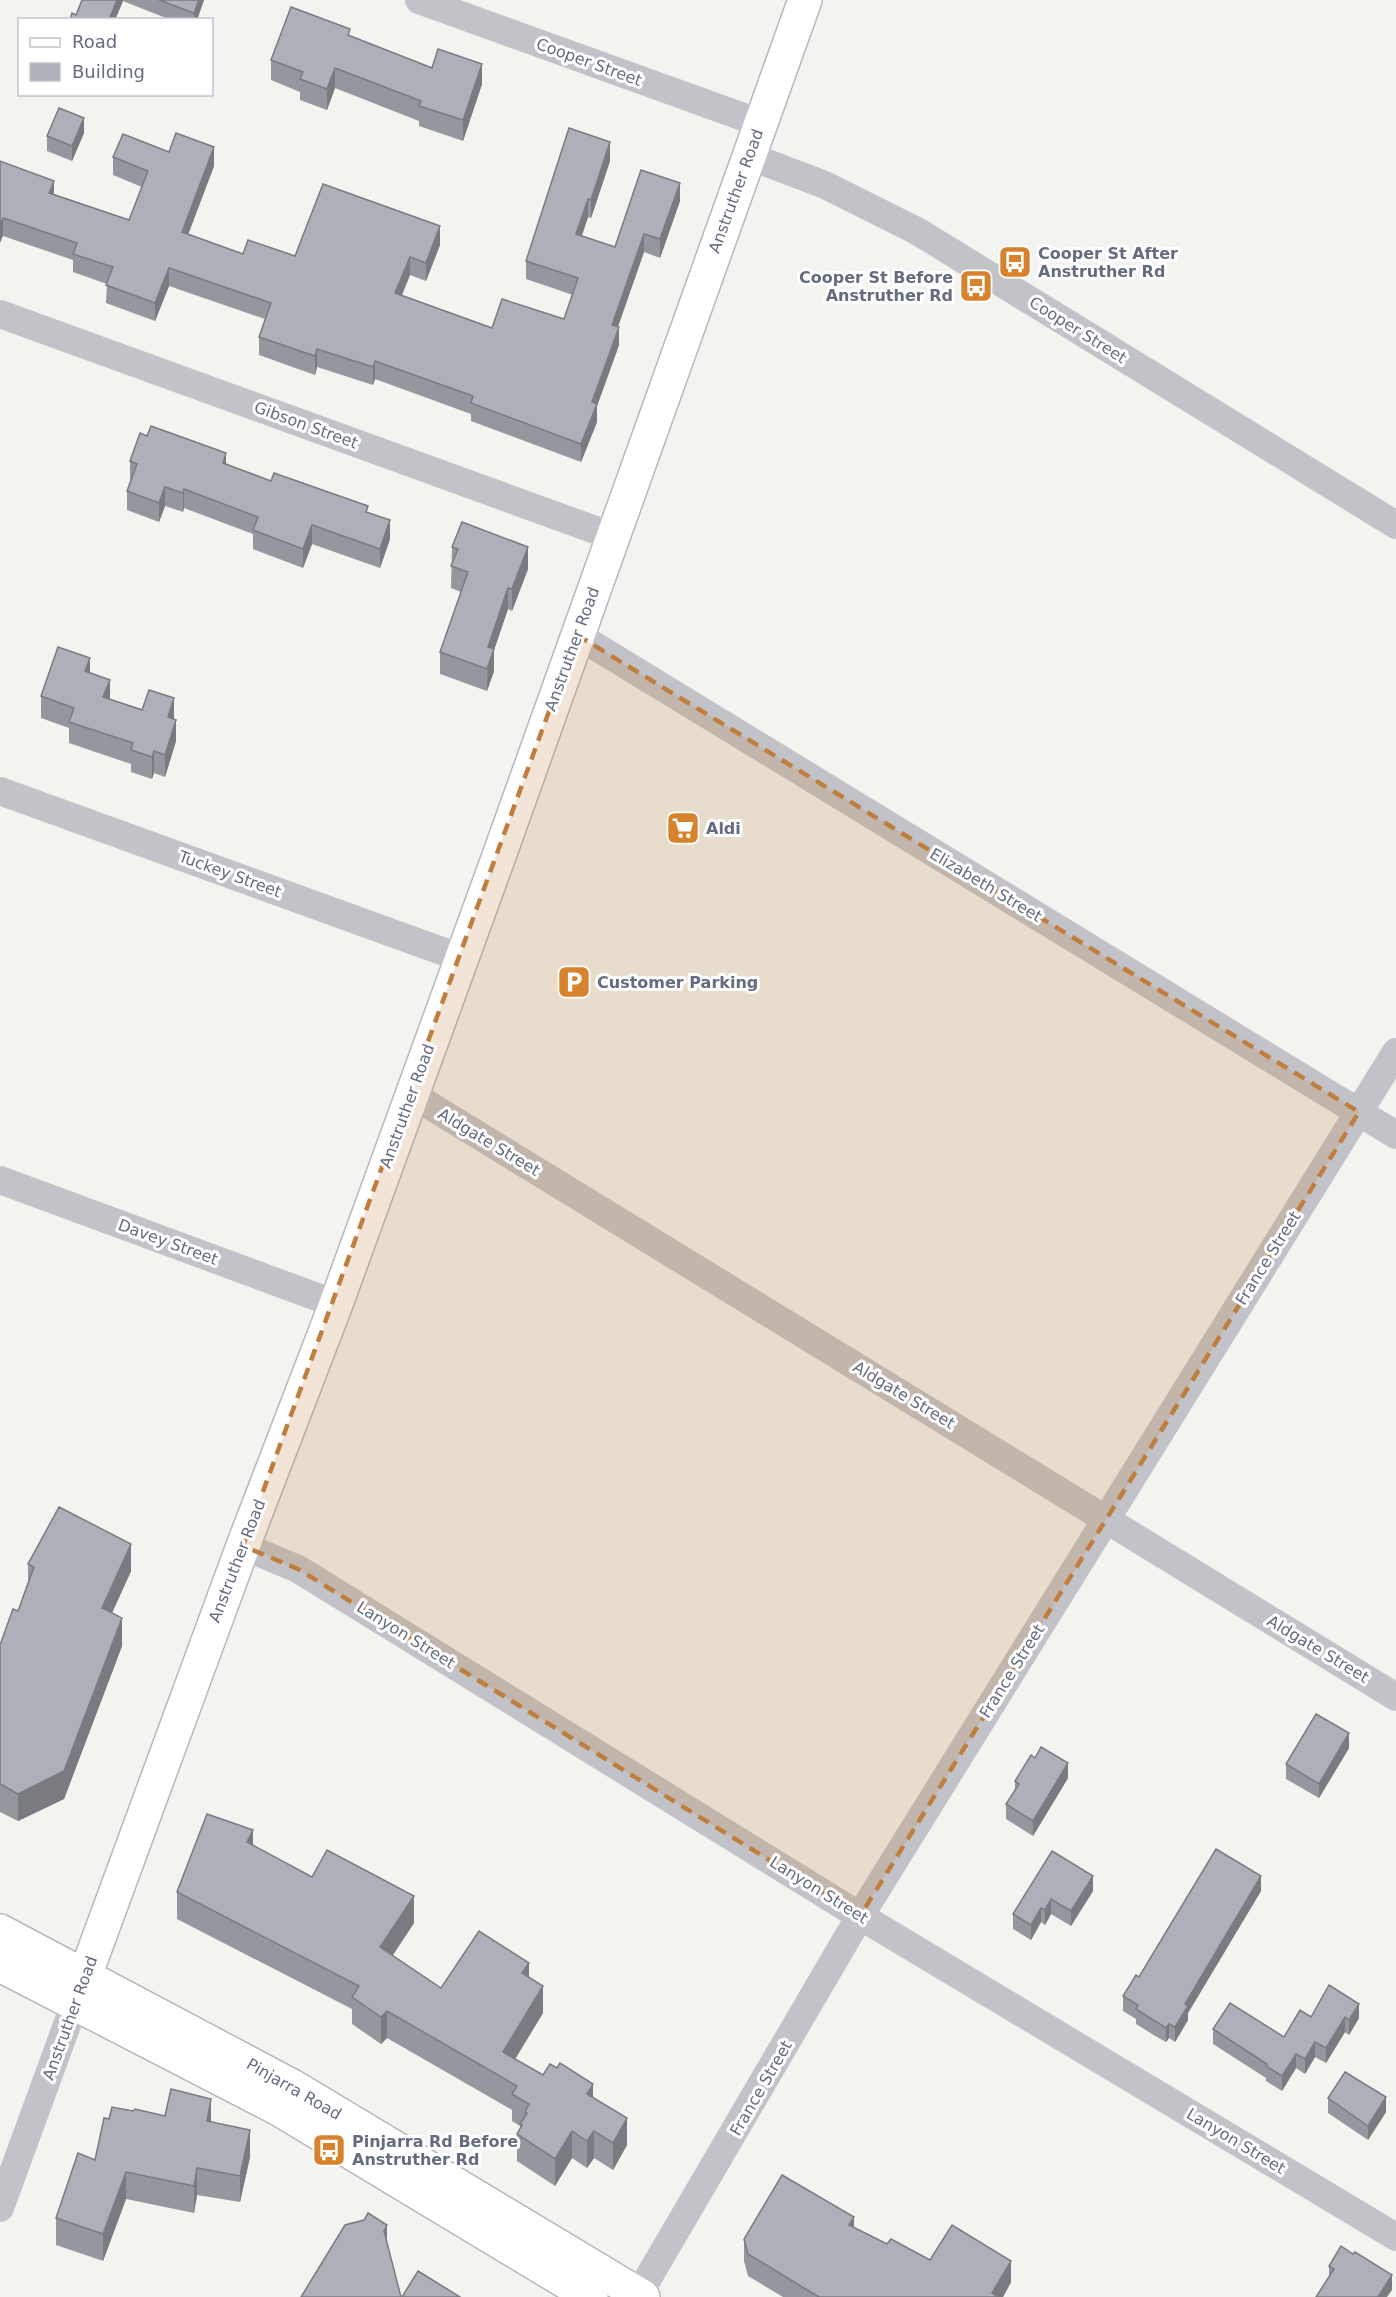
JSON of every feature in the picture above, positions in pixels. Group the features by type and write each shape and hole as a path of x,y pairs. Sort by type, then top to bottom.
{"main road":[{"name":"Anstruther Road","path":"79,1989 243,1546 336,1304 804,0"},
{"name":"Pinjarra Road","path":"0,1931 79,1989 591,2297"},
{"name":"Pinjarra Road","path":"0,1965 79,1989 292,2086 639,2296"}],"street":[{"name":"Cooper Street","path":"419,0 760,123"},
{"name":"Cooper Street","path":"749,156 825,186 917,231 1396,525"},
{"name":"Gibson Street","path":"0,314 612,536"},
{"name":"Elizabeth Street","path":"577,635 1396,1135"},
{"name":"Tuckey Street","path":"0,791 461,958"},
{"name":"France Street","path":"639,2296 860,1916 1396,1052"},
{"name":"Aldgate Street","path":"411,1094 1396,1697"},
{"name":"Davey Street","path":"0,1180 336,1304"},
{"name":"Lanyon Street","path":"243,1546 298,1569 860,1916 1396,2237"},
{"name":"Anstruther Road","path":"0,2208 79,1989"}],"highlighted area":[{"path":"577,635 1359,1112 860,1916 298,1569 243,1546"}],"building":[{"path":"82,0 117,0 110,18 71,18 72,13 76,15"},
{"path":"159,0 199,0 194,13"},
{"path":"291,7 350,29 348,35 432,68 438,49 482,64 463,120 419,106 421,101 335,68 327,89 300,79 303,72 271,60"},
{"path":"59,108 84,118 72,146 47,136"},
{"path":"569,128 610,142 591,200 588,199 576,234 615,247 641,170 680,183 660,239 644,234 612,325 619,327 592,402 597,404 581,444 471,403 473,396 375,361 373,367 317,349 315,356 259,337 271,303 169,268 155,303 106,285 113,267 73,254 77,243 3,218 0,225 0,161 54,181 49,193 129,220 148,171 113,157 123,134 169,152 176,133 214,147 182,232 243,254 248,240 295,256 323,184 440,226 426,263 410,257 395,293 492,328 502,299 564,319 578,278 526,261"},
{"path":"151,426 226,453 223,463 271,481 274,473 368,506 366,512 390,520 380,549 312,525 303,549 253,530 258,517 184,489 183,493 165,487 159,503 127,491 137,464 130,461 140,433 147,436"},
{"path":"462,522 528,547 512,589 508,588 488,647 494,649 487,669 440,652 468,572 451,566 458,549 452,547"},
{"path":"58,647 90,658 85,671 110,680 103,697 142,710 149,690 174,698 168,717 176,720 165,755 154,751 152,757 131,750 133,743 69,722 74,708 41,696"},
{"path":"59,1507 131,1544 102,1608 122,1618 64,1771 18,1794 0,1784 0,1645 13,1609 18,1611 34,1567 28,1564"},
{"path":"1316,1714 1349,1733 1319,1784 1286,1764"},
{"path":"1041,1747 1068,1763 1033,1821 1006,1804 1019,1784 1015,1781 1031,1755 1035,1758"},
{"path":"207,1814 253,1830 247,1842 312,1877 327,1850 414,1896 380,1947 441,1988 479,1931 529,1963 522,1973 543,1986 503,2052 543,2075 550,2064 557,2068 560,2063 593,2084 587,2094 627,2118 613,2143 594,2131 587,2141 572,2131 555,2159 517,2134 529,2104 512,2094 517,2086 387,2011 381,2017 352,1997 359,1986 177,1892"},
{"path":"1216,1849 1261,1876 1185,2004 1188,2006 1175,2027 1169,2024 1166,2028 1136,2009 1138,2005 1123,1996 1136,1975 1139,1977"},
{"path":"1052,1851 1093,1876 1071,1911 1051,1899 1045,1910 1041,1908 1031,1925 1013,1914"},
{"path":"1329,1985 1359,2004 1349,2020 1345,2017 1326,2048 1315,2042 1305,2059 1296,2054 1282,2076 1213,2029 1230,2003 1284,2037 1300,2010 1311,2017"},
{"path":"1345,2072 1386,2097 1368,2126 1328,2098"},
{"path":"171,2089 211,2099 207,2121 250,2130 240,2176 197,2168 194,2186 126,2172 103,2234 56,2218 78,2153 95,2160 104,2118 109,2119 112,2107 133,2111 135,2109 165,2116"},
{"path":"782,2175 854,2217 849,2225 887,2244 891,2239 930,2260 952,2225 1011,2261 992,2293 998,2297 819,2297 748,2254 744,2239"},
{"path":"368,2213 387,2225 384,2231 401,2297 301,2297 345,2225 364,2220"},
{"path":"1341,2246 1392,2275 1378,2297 1316,2297 1334,2269 1329,2266"},
{"path":"418,2271 460,2297 402,2297"}],"place":[{"name":"Cooper St After Anstruther Rd","path":"1015,262"},
{"name":"Cooper St Before Anstruther Rd","path":"976,286"},
{"name":"Aldi","path":"683,828"},
{"name":"Customer Parking","path":"574,982"},
{"name":"Pinjarra Rd Before Anstruther Rd","path":"329,2150"}]}
